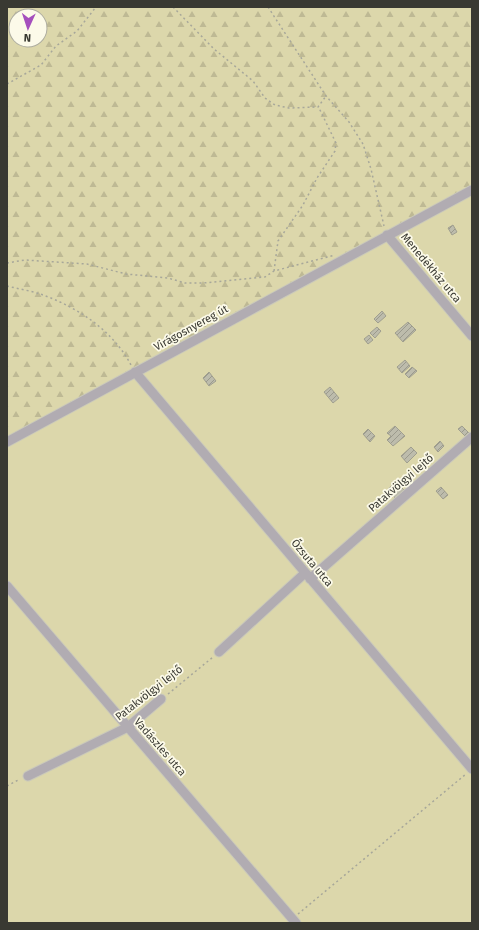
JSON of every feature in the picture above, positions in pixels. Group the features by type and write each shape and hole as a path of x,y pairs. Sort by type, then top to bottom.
{"street":[{"name":"Menedékház utca","path":"472,190 387,235 472,336"},
{"name":"Virágosnyereg út","path":"7,442 387,235"},
{"name":"Őzsuta utca","path":"135,372 472,769"},
{"name":"Patakvölgyi lejtő","path":"219,652 472,437"},
{"name":"Vadászles utca","path":"7,586 294,921"},
{"name":"Patakvölgyi lejtő","path":"28,776 128,727 161,700"}],"path":[{"path":"7,84 41,65 56,46 77,31 96,7"},
{"path":"173,7 214,49 252,81 265,98 275,104 289,108 318,107"},
{"path":"268,7 326,96 349,122 363,144 372,169 383,223 387,235"},
{"path":"318,107 326,96"},
{"path":"274,271 278,241 303,205 317,178 335,151 336,144 318,107"},
{"path":"7,262 25,260 87,264 126,274 168,278 185,283 203,283 265,277 274,271 334,254 346,257"},
{"path":"7,286 42,295 77,310 108,335 123,351 135,372"},
{"name":"Patakvölgyi lejtő","path":"161,700 219,652"},
{"path":"294,921 472,769"},
{"path":"7,786 28,776"}],"green space":[{"path":"7,7 472,7 472,193 7,442"},
{"path":"472,193 472,923 7,923 7,442"}],"building":[{"path":"453,225 457,232 452,235 448,228"},
{"path":"382,311 386,316 378,323 374,319"},
{"path":"408,322 416,330 403,342 395,333"},
{"path":"377,327 381,331 375,338 370,333"},
{"path":"369,335 373,340 368,344 364,339"},
{"path":"405,360 410,366 402,373 397,367"},
{"path":"412,367 417,371 409,378 405,374"},
{"path":"209,372 216,381 209,386 203,378"},
{"path":"330,387 339,398 333,403 324,392"},
{"path":"395,426 405,436 393,446 387,440 391,436 387,433"},
{"path":"462,426 469,433 465,436 458,429"},
{"path":"368,429 375,436 370,442 363,434"},
{"path":"440,441 444,446 438,452 434,447"},
{"path":"411,447 417,453 407,463 401,456"},
{"path":"396,482 404,490 395,498 388,489"},
{"path":"441,487 448,495 443,499 436,491"}]}
